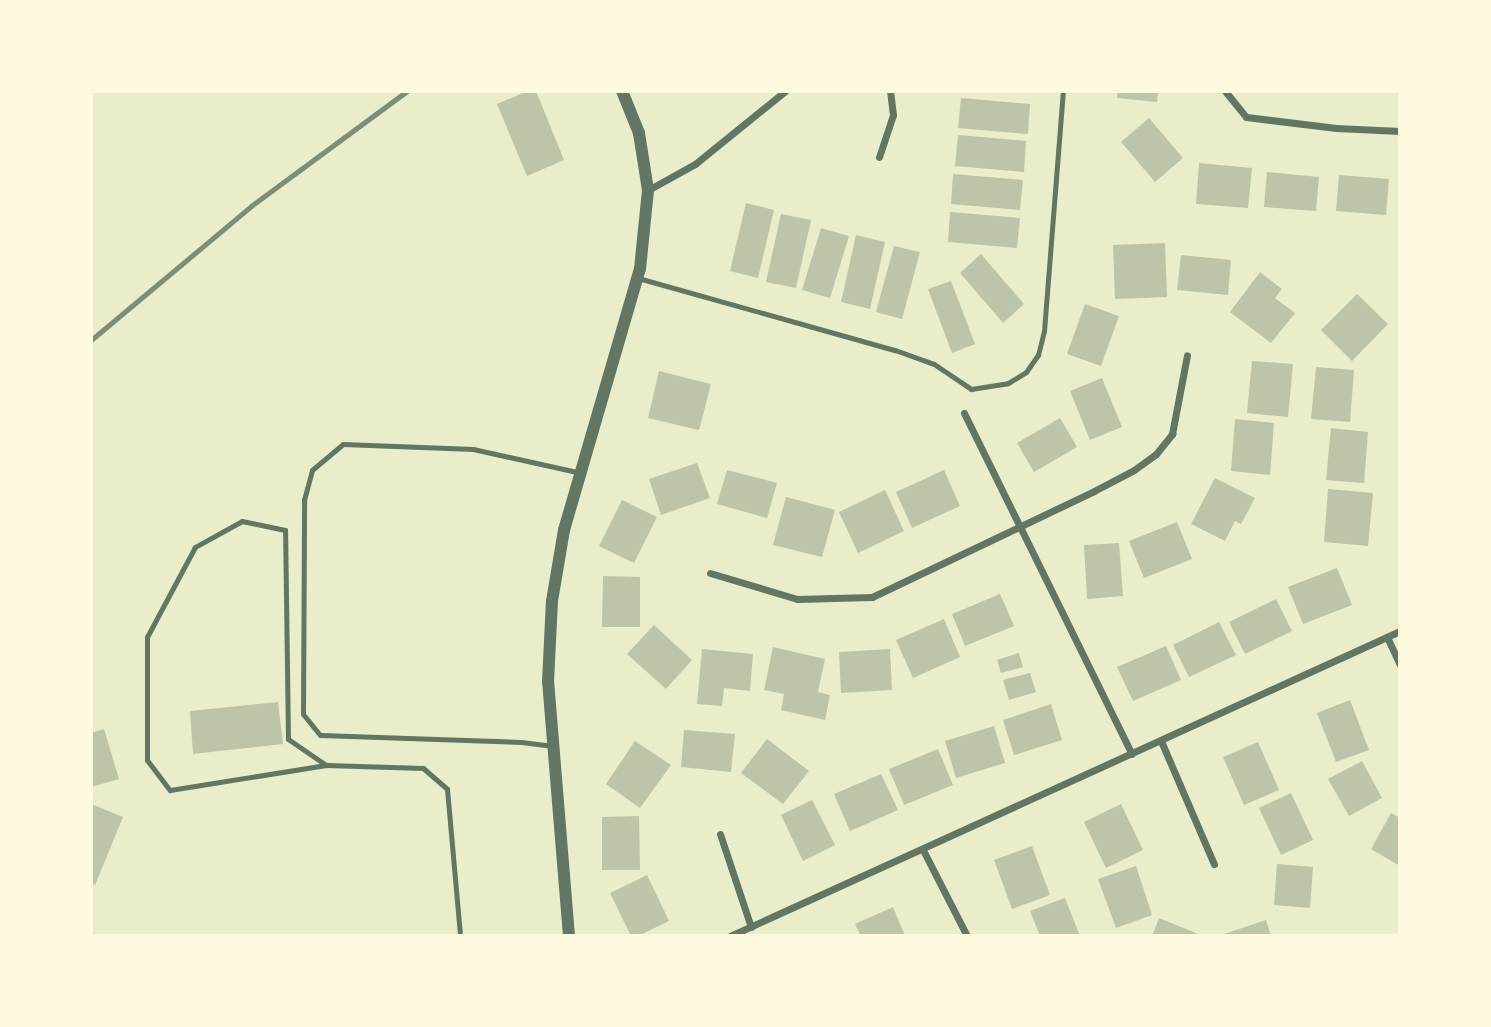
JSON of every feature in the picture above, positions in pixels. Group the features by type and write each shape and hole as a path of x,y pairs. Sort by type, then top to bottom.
{"street":[{"path":"569,936 548,682 552,601 564,530 638,278 648,190 639,133 622,91"},
{"path":"648,190 695,164 785,91"},
{"path":"879,157 893,115 890,91"},
{"path":"1225,91 1246,117 1336,128 1400,131"},
{"path":"710,573 797,599 872,597 1094,491 1156,454 1172,434 1187,355"},
{"path":"964,413 1132,754"},
{"path":"730,936 1400,631"},
{"path":"1387,637 1400,665"},
{"path":"1161,741 1214,864"},
{"path":"720,834 751,927"},
{"path":"923,850 967,936"}],"lane":[{"path":"638,278 895,350 934,364 971,389 1008,383 1027,372 1038,355 1044,331 1063,91"},
{"path":"553,746 521,742 320,735 303,714 304,500 312,470 343,444 473,449 581,473"},
{"path":"326,765 288,739 285,530 242,521 195,547 147,638 147,760 170,790 326,765 423,768 447,789 460,936"}],"building":[{"path":"528,91 536,91 564,160 527,176 497,104"},
{"path":"1118,91 1158,91 1157,102 1117,98"},
{"path":"961,98 1030,104 1028,134 958,128"},
{"path":"1149,118 1183,158 1155,182 1121,142"},
{"path":"958,135 1026,141 1024,172 955,166"},
{"path":"1199,163 1252,168 1248,208 1196,204"},
{"path":"1267,172 1319,177 1316,211 1264,207"},
{"path":"953,174 1023,180 1020,210 951,204"},
{"path":"1339,175 1389,179 1386,215 1336,211"},
{"path":"746,203 774,210 758,278 730,271"},
{"path":"950,212 1020,218 1017,248 948,242"},
{"path":"781,214 811,220 796,288 766,282"},
{"path":"821,228 849,236 830,298 802,290"},
{"path":"856,235 885,242 870,309 841,302"},
{"path":"1165,243 1167,297 1115,299 1113,245"},
{"path":"894,246 920,252 902,319 876,312"},
{"path":"981,254 1024,304 1003,323 960,273"},
{"path":"1181,255 1231,260 1228,295 1177,290"},
{"path":"1260,272 1282,289 1275,298 1295,313 1271,343 1230,312"},
{"path":"951,281 975,344 952,353 928,289"},
{"path":"1357,294 1388,324 1352,361 1321,330"},
{"path":"1085,304 1119,316 1101,366 1067,354"},
{"path":"1252,361 1293,364 1288,417 1247,413"},
{"path":"1316,367 1354,370 1350,422 1311,419"},
{"path":"659,371 711,384 699,430 648,418"},
{"path":"1102,378 1122,427 1090,440 1070,391"},
{"path":"1060,418 1077,447 1034,472 1017,443"},
{"path":"1235,419 1274,423 1270,475 1231,471"},
{"path":"1331,428 1368,432 1364,483 1326,480"},
{"path":"697,463 710,498 661,515 649,479"},
{"path":"727,470 777,483 767,518 717,504"},
{"path":"944,470 960,506 912,528 896,492"},
{"path":"1215,478 1255,498 1241,524 1235,521 1225,541 1191,524"},
{"path":"1328,489 1373,493 1368,546 1324,542"},
{"path":"885,490 904,531 858,553 839,512"},
{"path":"786,497 835,510 822,557 773,545"},
{"path":"622,500 657,517 634,563 599,546"},
{"path":"1177,522 1192,559 1144,578 1129,541"},
{"path":"1119,543 1123,596 1087,599 1084,545"},
{"path":"1337,568 1352,605 1303,624 1288,587"},
{"path":"603,576 640,577 640,627 602,627"},
{"path":"1000,594 1014,626 965,646 952,614"},
{"path":"1276,599 1292,631 1245,654 1229,622"},
{"path":"944,619 960,657 913,678 896,640"},
{"path":"1219,622 1236,655 1189,677 1173,645"},
{"path":"654,625 692,660 666,689 627,654"},
{"path":"1166,646 1181,680 1133,701 1117,667"},
{"path":"773,647 825,659 818,692 830,695 825,720 781,710 784,694 764,690"},
{"path":"702,649 753,654 750,691 724,688 722,706 697,704"},
{"path":"890,649 892,690 841,693 839,652"},
{"path":"1019,653 1023,667 1001,673 997,660"},
{"path":"1030,673 1036,692 1009,700 1003,680"},
{"path":"1350,700 1369,750 1336,762 1317,713"},
{"path":"278,702 283,744 193,754 190,711"},
{"path":"1051,704 1062,740 1014,755 1003,720"},
{"path":"994,726 1005,763 956,778 945,741"},
{"path":"104,729 119,779 91,787 91,733"},
{"path":"684,730 735,734 731,772 681,767"},
{"path":"767,739 809,771 783,804 741,773"},
{"path":"635,741 671,765 640,808 606,784"},
{"path":"1258,742 1279,790 1244,805 1223,757"},
{"path":"938,749 953,785 904,805 889,769"},
{"path":"1362,761 1382,798 1349,816 1328,779"},
{"path":"881,774 898,810 850,831 834,794"},
{"path":"1291,793 1313,840 1281,855 1259,808"},
{"path":"812,800 835,845 803,861 781,815"},
{"path":"91,804 123,817 95,885 91,883"},
{"path":"1121,804 1143,850 1106,868 1084,822"},
{"path":"1391,813 1400,818 1400,866 1371,849"},
{"path":"639,816 640,870 602,870 602,817"},
{"path":"1032,846 1050,895 1012,909 994,860"},
{"path":"1277,864 1313,867 1310,908 1274,905"},
{"path":"1136,866 1152,915 1116,928 1098,879"},
{"path":"647,875 669,921 638,936 631,936 610,893"},
{"path":"1065,898 1080,936 1040,936 1030,911"},
{"path":"893,907 905,936 861,936 855,924"},
{"path":"1159,918 1203,936 1152,936"},
{"path":"1266,920 1271,936 1218,936"}],"railway":[{"path":"91,340 251,206 407,91"}]}
